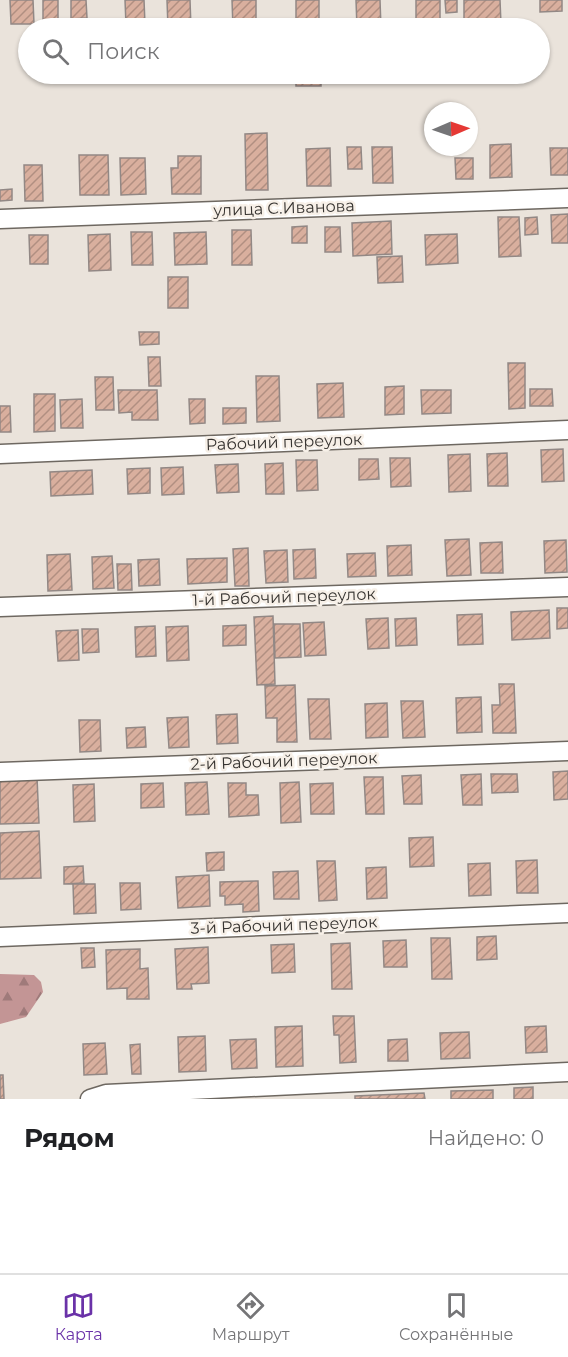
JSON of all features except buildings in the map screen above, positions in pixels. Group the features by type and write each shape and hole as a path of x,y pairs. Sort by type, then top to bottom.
{"street":[{"name":"улица С.Иванова","path":"0,219 568,198"},
{"name":"Рабочий переулок","path":"0,454 568,430"},
{"name":"1-й Рабочий переулок","path":"0,608 568,587"},
{"name":"2-й Рабочий переулок","path":"0,772 568,751"},
{"name":"3-й Рабочий переулок","path":"0,937 568,913"},
{"path":"90,1099 106,1095 568,1072"}],"green space":[{"path":"0,974 34,975 41,982 43,992 26,1017 0,1024"}]}
